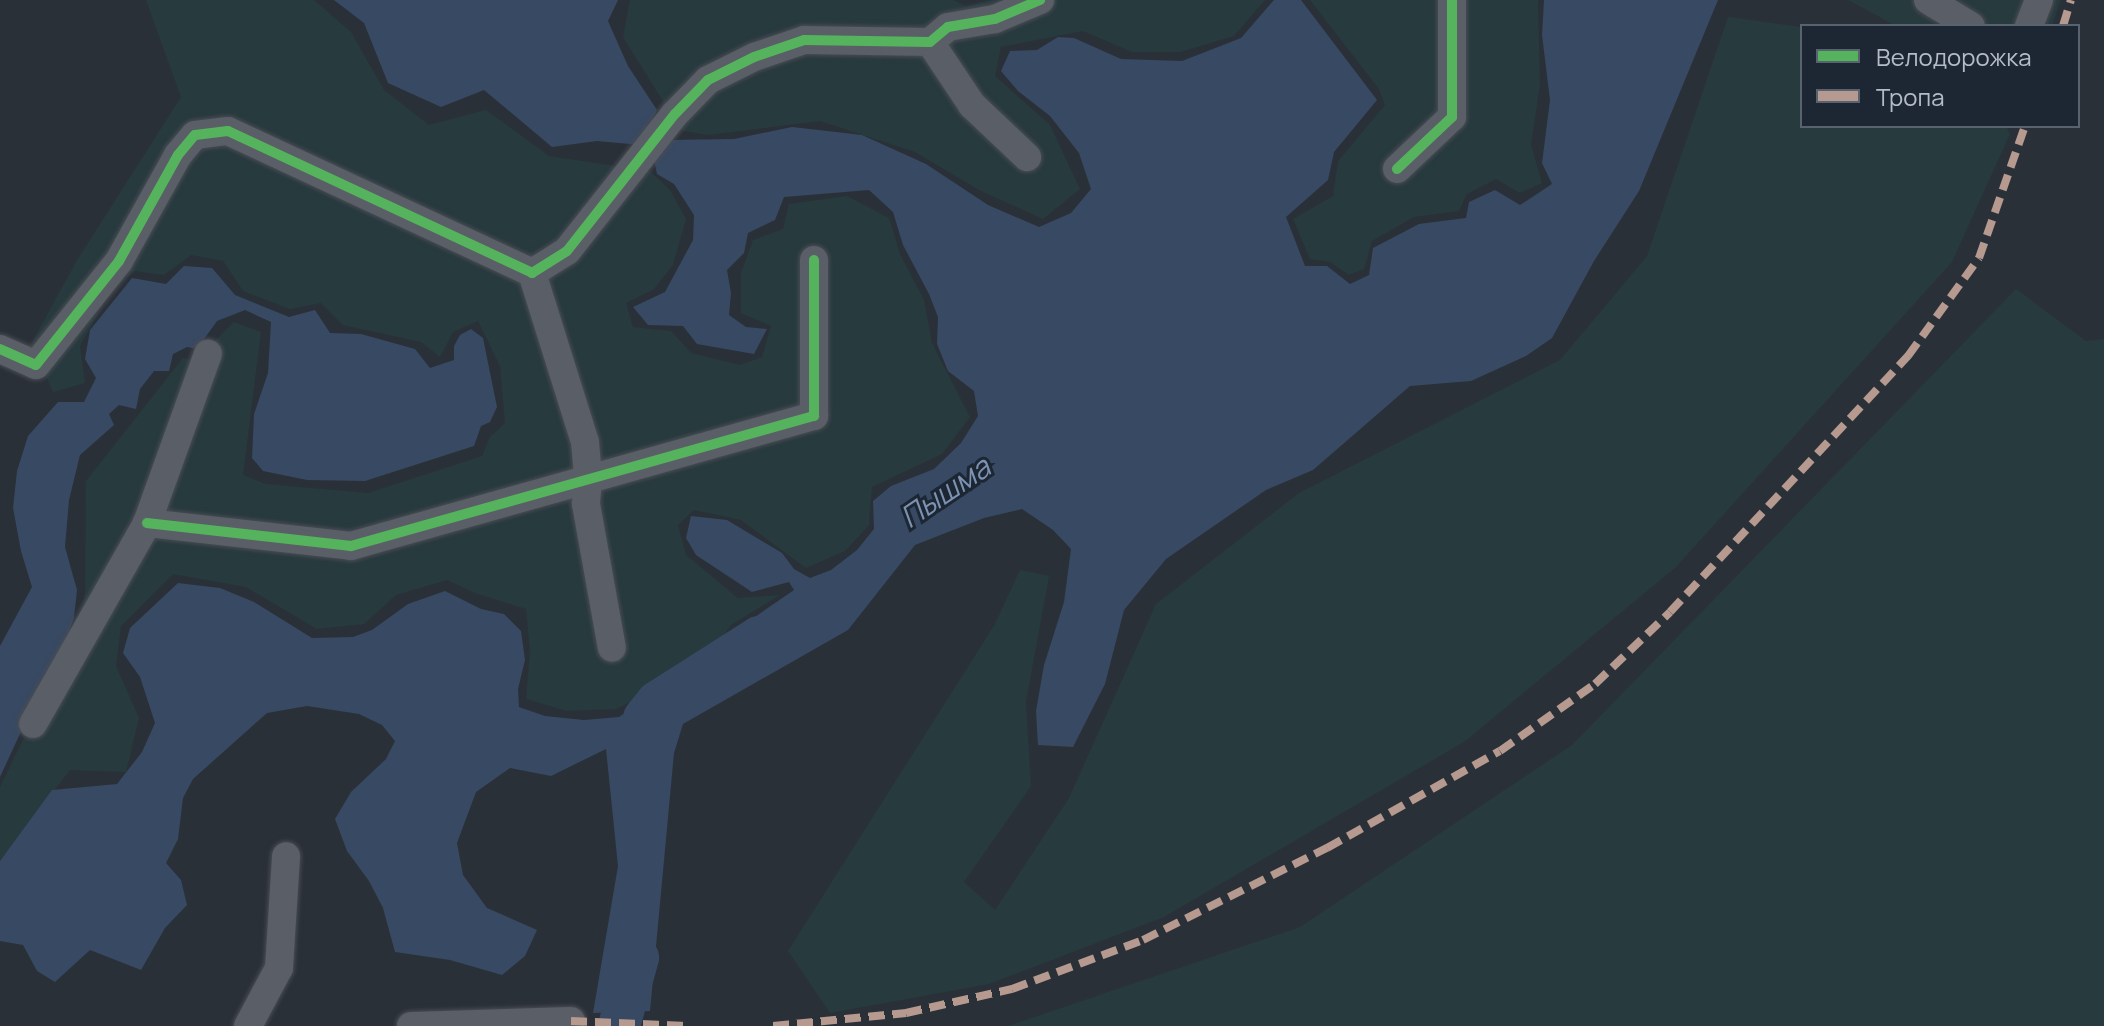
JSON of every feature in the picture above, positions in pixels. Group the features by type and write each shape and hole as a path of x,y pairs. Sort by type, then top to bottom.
{"street":[{"path":"532,273 567,251 675,114 708,80 754,57 804,40 939,35 995,19 1040,0"},
{"path":"1928,0 1968,24"},
{"path":"2030,24 2039,0"},
{"path":"1397,169 1452,117 1456,1"},
{"path":"939,35 972,105 1027,157"},
{"path":"0,349 36,365 119,261 178,155 195,135 228,131 532,273 585,442 586,504 612,648"},
{"path":"147,523 351,546 814,416 814,260"},
{"path":"33,724 147,523 208,354"},
{"path":"248,1026 279,968 286,856"},
{"path":"411,1026 571,1021"}],"green space":[{"path":"146,0 314,0 351,32 384,90 429,125 486,110 549,156 623,167 664,103 623,37 630,0 953,0 966,6 989,0 1265,0 1234,36 1180,52 1132,52 1083,31 1001,47 995,76 1050,125 1080,189 1043,219 979,190 915,152 820,121 708,135 678,130 648,169 670,190 686,219 673,265 654,289 626,303 633,327 671,331 691,353 740,365 762,357 771,326 741,313 741,273 753,240 783,229 789,204 847,196 889,218 900,254 924,300 932,343 970,417 942,454 872,487 869,525 845,551 806,568 741,520 694,510 678,525 686,555 738,598 780,595 731,625 700,668 616,709 567,711 526,699 530,652 526,609 475,593 447,580 396,595 364,624 317,629 246,587 173,574 121,626 116,666 139,718 126,772 70,770 0,861 0,787 75,632 85,594 86,481 183,358 195,361 234,322 261,332 243,475 266,484 368,493 482,456 490,437 505,423 500,366 478,321 453,332 440,357 421,342 343,325 321,303 290,309 243,291 223,261 191,255 164,275 135,271 111,291 80,346 85,383 53,392 31,344 77,260 181,97"},
{"path":"1310,0 1538,0 1540,84 1531,145 1542,183 1520,193 1496,179 1467,194 1459,211 1414,217 1372,241 1364,269 1349,275 1330,262 1310,259 1293,219 1333,196 1338,161 1385,105 1379,89"},
{"path":"1848,0 2061,0 2053,24 1892,24"},
{"path":"1728,17 1800,27 1800,128 2007,128 2010,134 1952,262 1676,567 1464,742 1164,917 989,984 830,1013 788,951 995,624 1020,570 1049,576 1026,702 1031,786 964,882 995,910 1069,798 1156,604 1299,493 1560,360 1647,256"},
{"path":"2016,289 2086,341 2104,339 2104,1026 1008,1026 1300,927 1572,745"}],"water":[{"path":"334,0 618,0 608,21 628,66 657,110 641,145 597,141 552,147 484,90 441,107 388,83 364,23"},
{"path":"1274,0 1301,0 1377,100 1334,152 1328,180 1286,217 1305,266 1327,266 1350,284 1369,275 1373,248 1419,224 1466,218 1469,202 1495,190 1520,205 1552,184 1542,163 1550,100 1542,35 1544,0 1718,0 1639,191 1594,261 1552,338 1526,356 1471,381 1410,386 1313,470 1266,490 1166,559 1124,610 1105,684 1073,747 1038,745 1036,711 1044,665 1064,602 1071,549 1053,530 1022,509 984,518 915,545 848,630 683,724 674,753 650,1011 593,1013 618,866 606,749 551,776 510,768 476,792 457,843 463,875 487,908 537,930 525,956 502,975 450,960 395,952 383,908 369,881 347,851 335,819 351,792 386,759 395,741 382,725 359,714 307,706 267,713 193,779 183,798 178,839 166,863 181,880 187,905 165,928 141,970 90,950 55,982 37,971 23,945 0,941 0,861 52,790 117,784 142,752 155,723 140,677 123,653 130,628 178,583 220,588 254,602 312,638 353,637 372,630 408,604 445,591 481,609 504,614 521,631 525,660 518,689 519,707 545,716 584,720 619,717 641,702 710,673 736,630 794,590 789,582 752,592 696,555 686,538 691,516 727,520 782,553 794,569 810,578 831,570 857,550 874,529 873,501 891,486 934,469 961,443 978,416 974,391 948,371 937,344 938,317 929,294 903,245 893,212 869,190 784,197 775,220 748,233 744,253 727,270 731,293 729,315 746,327 767,329 754,354 697,344 683,326 648,325 633,307 665,292 693,240 694,215 674,184 657,174 653,155 666,140 734,139 792,127 862,135 926,164 988,205 1039,227 1071,213 1091,189 1079,153 1050,116 1018,91 1001,71 1010,51 1037,50 1058,37 1074,38 1121,59 1182,61 1241,38"},
{"path":"184,266 212,268 235,295 289,317 315,310 330,333 361,334 415,349 430,368 454,360 454,346 460,335 471,329 483,338 497,407 490,422 481,426 474,446 365,481 307,480 263,471 252,458 254,414 268,373 271,322 245,310 217,321 197,349 187,347 173,354 169,371 154,371 140,389 136,409 119,405 109,414 114,425 80,455 69,500 65,547 77,590 74,618 45,699 25,723 0,777 0,646 32,587 13,508 17,471 28,436 58,402 84,402 96,378 85,359 90,330 132,278 166,284"}],"waterway":[{"name":"Пышма","path":"644,718 657,702 759,637"},
{"name":"Пышма","path":"619,1026 638,958"}],"marked path":[{"path":"2064,24 2071,0"},
{"path":"773,1026 906,1013 1012,989 1143,940 1327,848 1500,751 1595,684 1670,612 1908,356 1979,258 2024,128"},
{"path":"571,1021 687,1026"}],"cycle path":[{"path":"0,349 36,365 119,261 178,155 195,135 228,131 532,273 567,251 675,114 708,80 754,57 804,40 930,42 948,27 995,19 1040,0"},
{"path":"1397,169 1452,117 1452,0"},
{"path":"147,523 351,546 814,416 814,260"}]}
